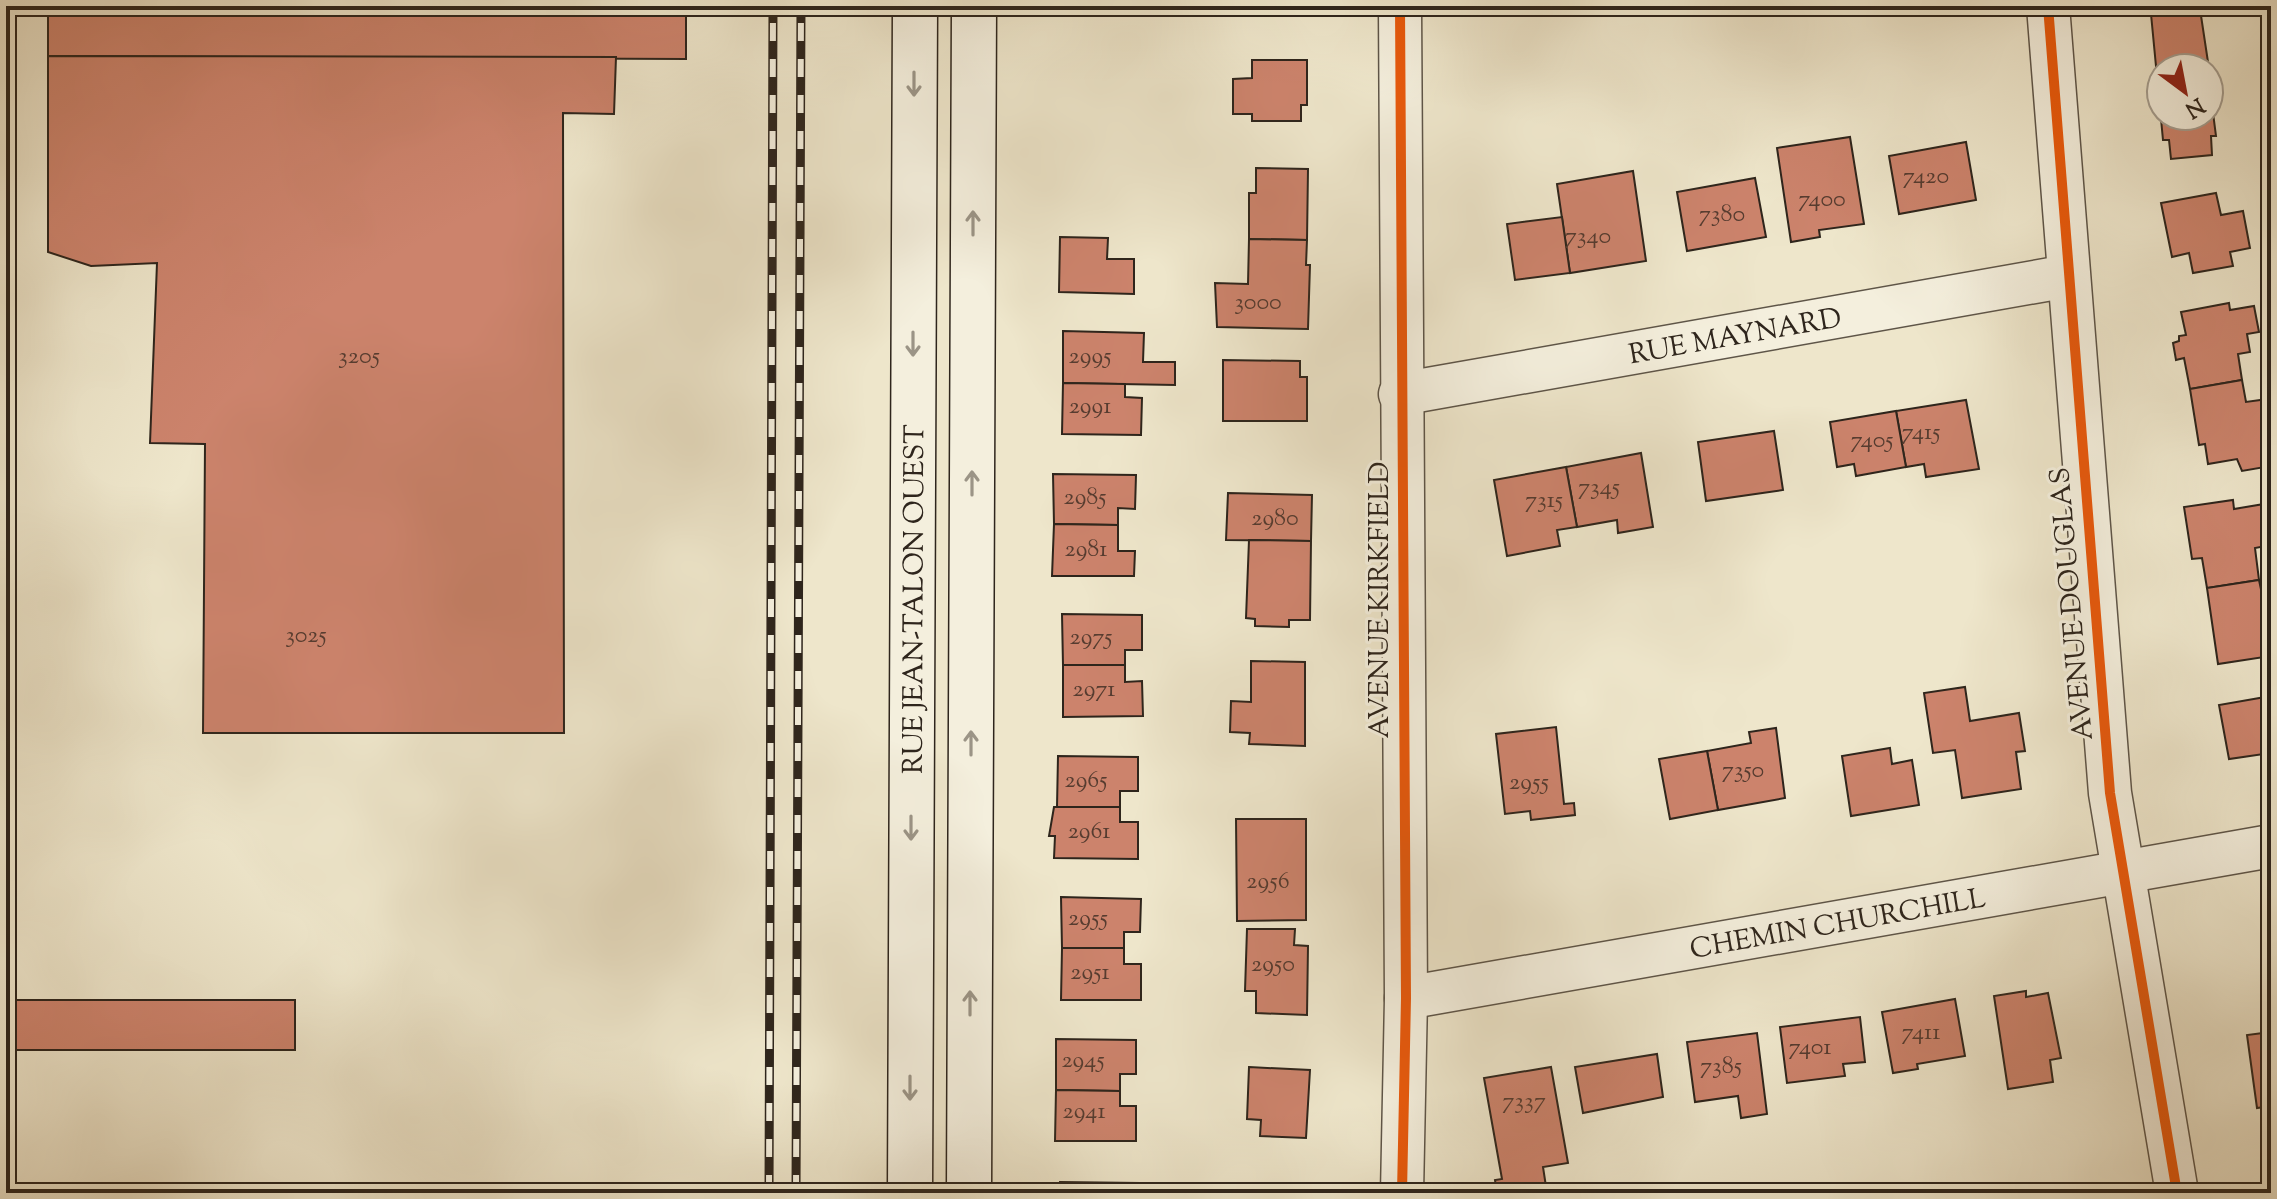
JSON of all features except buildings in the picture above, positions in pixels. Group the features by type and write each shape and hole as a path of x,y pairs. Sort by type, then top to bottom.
{"main road":[{"name":"RUE JEAN-TALON OUEST","path":"910,1193 915,6"},
{"path":"969,1193 974,6"}],"street":[{"name":"AVENUE KIRKFIELD","path":"1400,6 1406,998 1402,1193"},
{"name":"AVENUE DOUGLAS","path":"2048,6 2110,793 2177,1193"},
{"name":"RUE MAYNARD","path":"1400,394 2068,276"},
{"name":"CHEMIN CHURCHILL","path":"1406,998 2271,846"}],"railway":[{"path":"769,1193 773,6"},
{"path":"796,1193 801,6"}],"cycle path":[{"path":"1400,6 1406,998 1402,1193"},
{"path":"2048,6 2110,793 2177,1193"}]}
